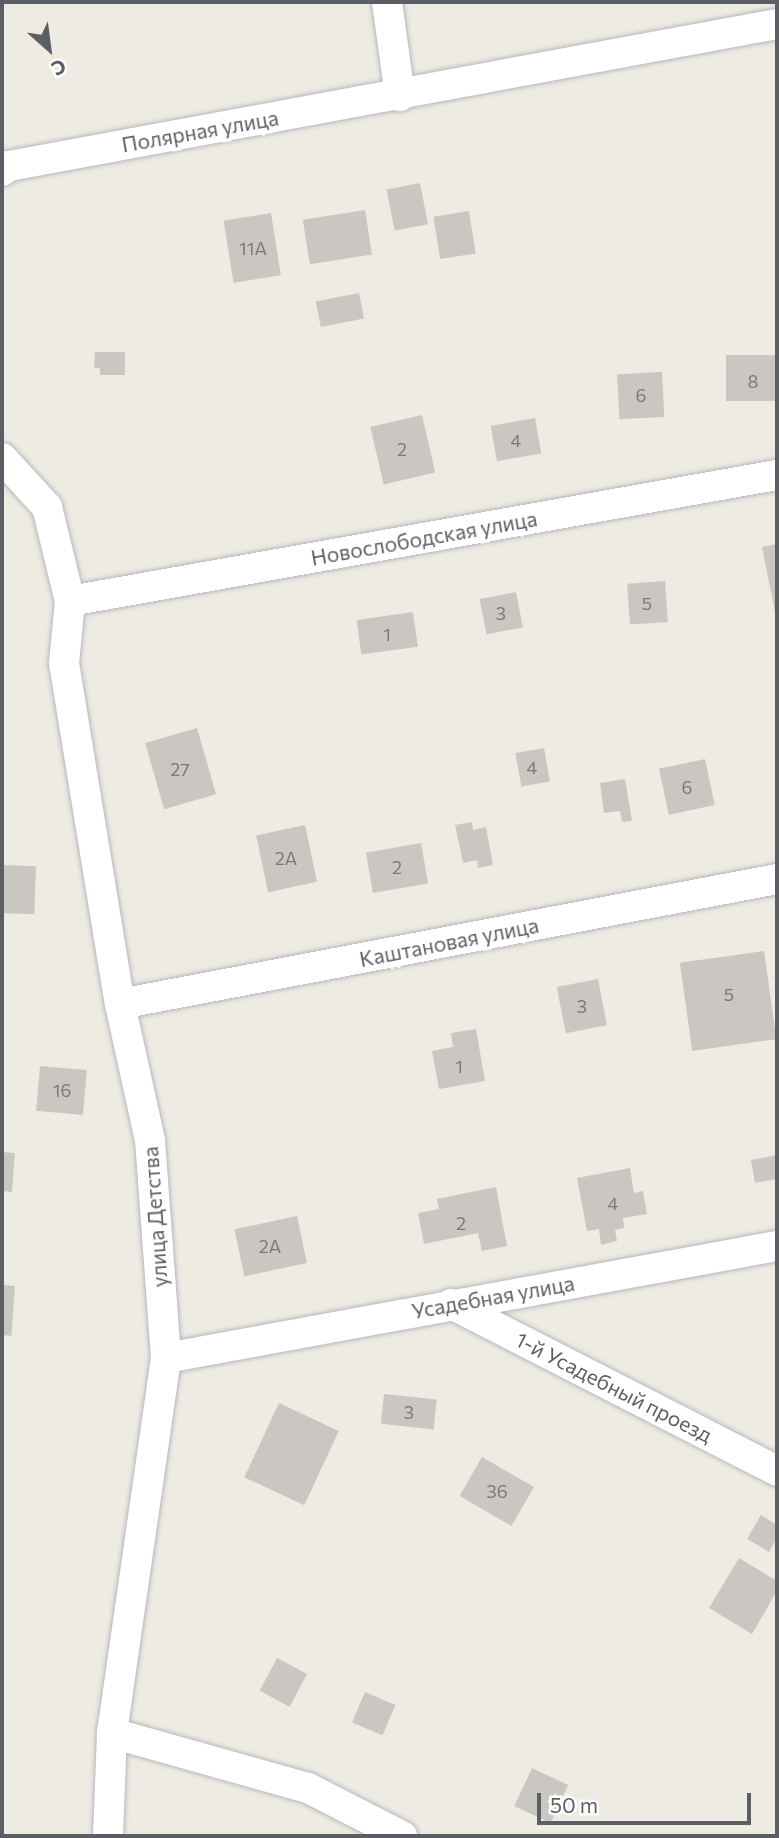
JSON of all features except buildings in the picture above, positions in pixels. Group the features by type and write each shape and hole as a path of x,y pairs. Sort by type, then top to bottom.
{"street":[{"path":"387,2 400,96"},
{"name":"Полярная улица","path":"2,171 9,166 400,96 777,24"},
{"path":"2,458 47,507 71,601"},
{"name":"Новослободская улица","path":"71,601 777,475"},
{"name":"улица Детства","path":"71,601 64,663 120,1004 150,1140 166,1358 113,1733 108,1836"},
{"name":"Каштановая улица","path":"120,1004 777,879"},
{"name":"Усадебная улица","path":"166,1358 208,1347 777,1246"},
{"name":"1-й Усадебный проезд","path":"451,1304 777,1471"},
{"path":"113,1733 308,1788 402,1836"}]}
